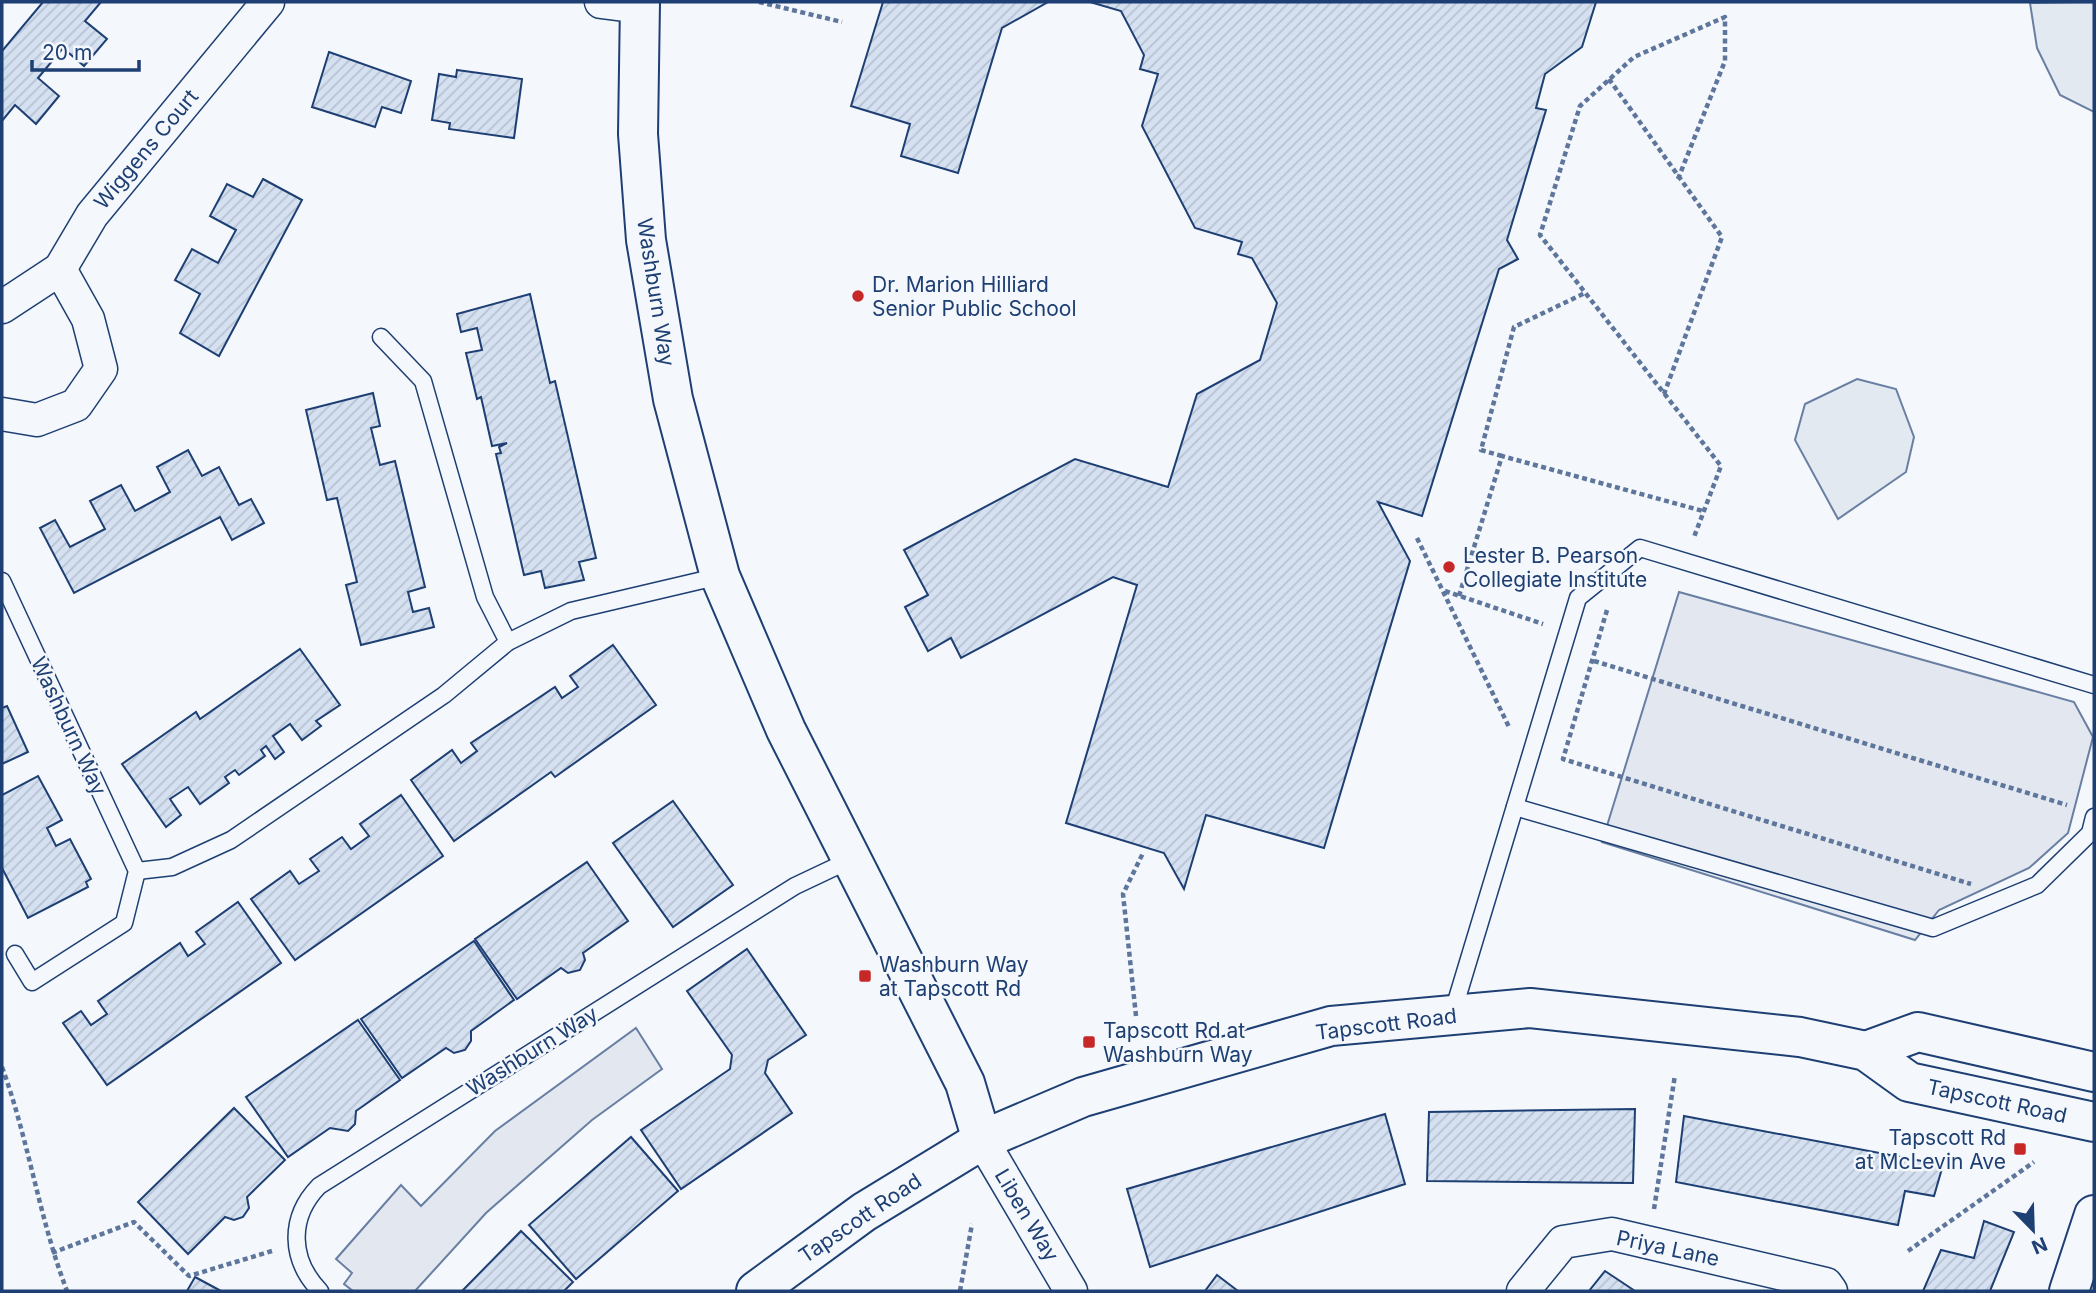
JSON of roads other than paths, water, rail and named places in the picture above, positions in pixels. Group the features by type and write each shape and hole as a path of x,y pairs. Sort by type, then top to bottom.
{"street":[{"name":"Wiggens Court","path":"2,307 60,269 92,215 268,2"},
{"path":"601,2 640,4"},
{"name":"Washburn Way","path":"640,4 638,134 646,240 673,399 720,576 786,730 965,1083 982,1140"},
{"path":"2,414 37,420 76,405 101,369 88,319 60,269"},
{"name":"Tapscott Road","path":"756,1291 864,1212 982,1140 1083,1097 1331,1026 1530,1008 1800,1037 1866,1051 1909,1082 2094,1122"},
{"path":"1866,1051 1918,1032 2094,1072"},
{"name":"Liben Way","path":"982,1140 1071,1291"},
{"path":"2068,1291 2094,1215"},
{"name":"Priya Lane","path":"1523,1291 1563,1242 1612,1234 1826,1284 1830,1291"}],"lane":[{"path":"381,337 423,381 485,597 508,642"},
{"path":"1452,1015 1578,598 1640,548 2094,685"},
{"path":"16,954 32,982 124,923 137,870 172,867 231,840 444,695 508,642 571,611 720,576"},
{"name":"Washburn Way","path":"2,581 137,870"},
{"path":"1515,807 1933,928 2037,885 2090,833 2094,817"},
{"name":"Washburn Way","path":"320,1291 304,1272 296,1244 302,1210 315,1189 330,1177 795,886 850,860"}],"place":[{"name":"Dr. Marion Hilliard Senior Public School","path":"858,296"},
{"name":"Lester B. Pearson Collegiate Institute","path":"1449,567"},
{"name":"Washburn Way at Tapscott Rd","path":"865,976"},
{"name":"Tapscott Rd at Washburn Way","path":"1089,1042"},
{"name":"Tapscott Rd at McLevin Ave","path":"2020,1149"}]}
